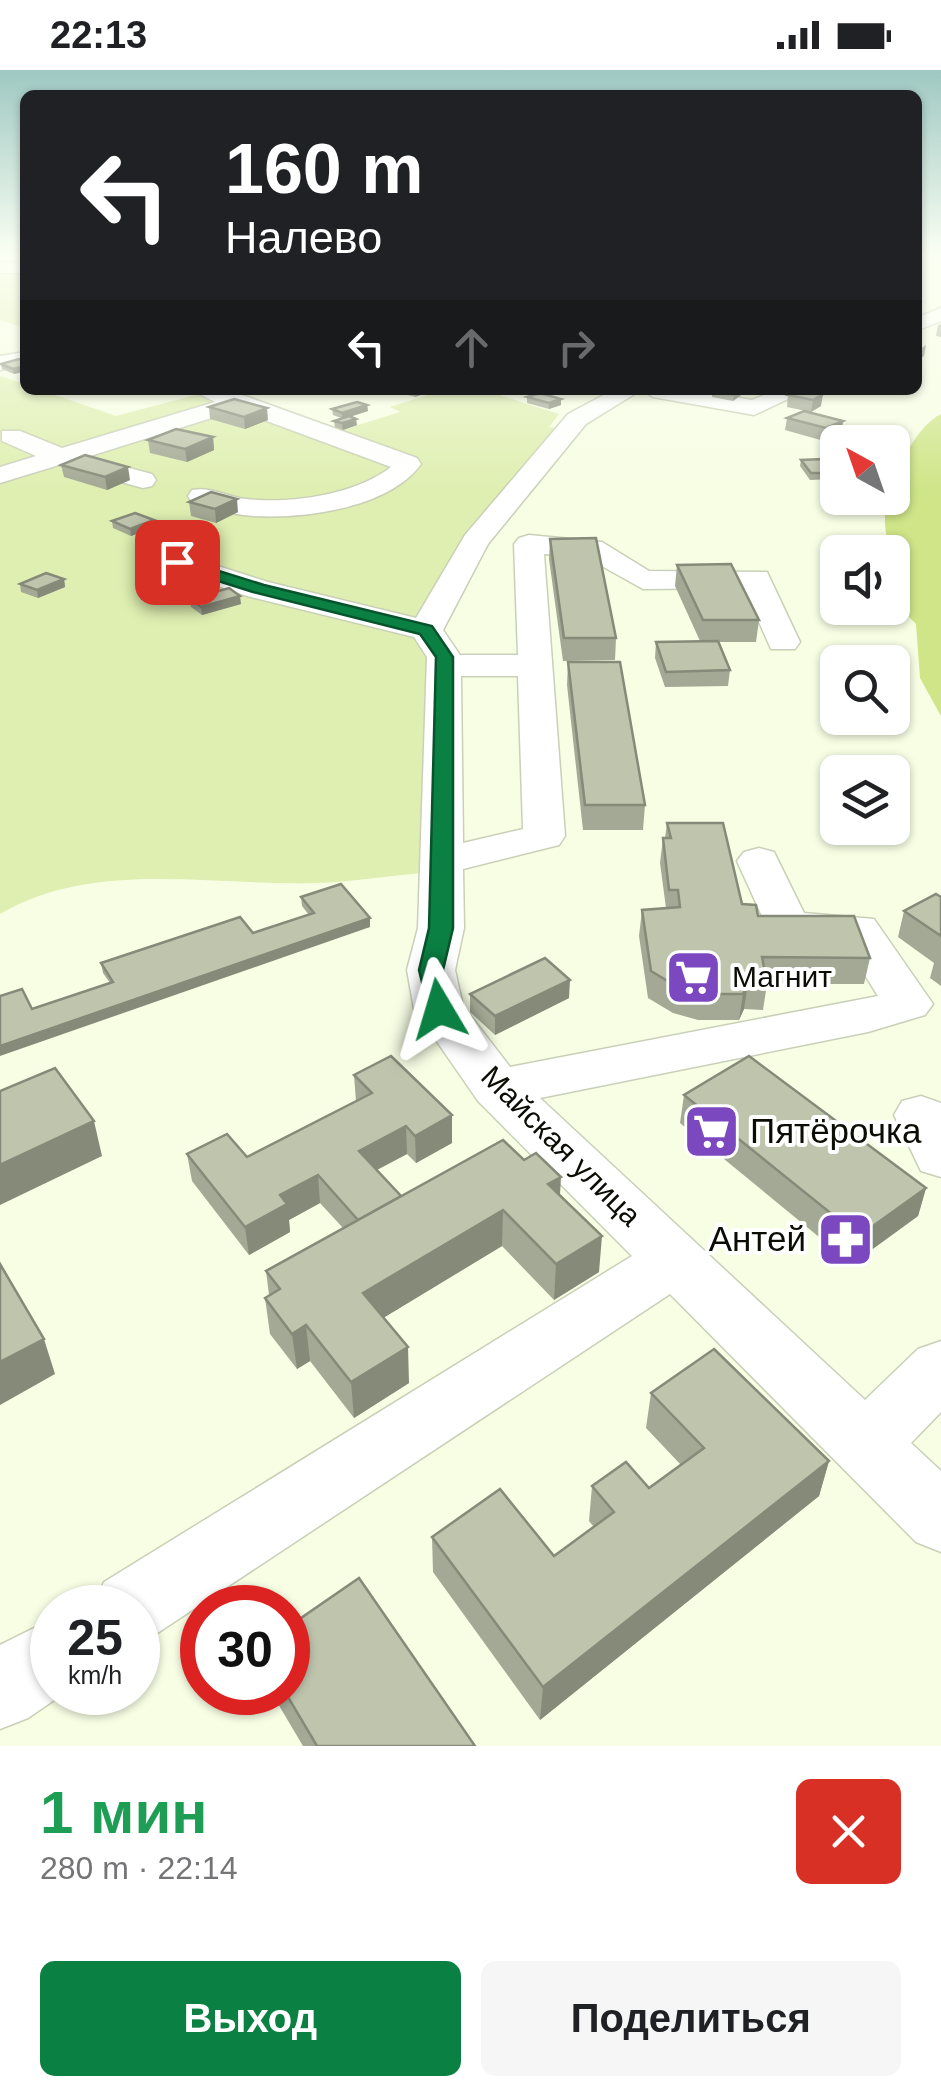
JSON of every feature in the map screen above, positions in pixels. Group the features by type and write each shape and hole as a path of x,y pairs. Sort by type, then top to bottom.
{"street":[{"path":"177,562 258,589 426,630 475,541 577,419 621,395"},
{"path":"681,395 754,408 784,395"},
{"path":"0,475 242,397 404,460 408,468 379,485 328,501 262,508 202,496"},
{"path":"11,436 60,456 143,480"},
{"path":"475,541 591,548 643,580 756,579 782,642"},
{"path":"442,861 544,836 529,544"},
{"name":"Майская улица","path":"426,630 444,657 441,928 431,970 439,1009 497,1088 941,1518"},
{"path":"444,666 535,666"},
{"path":"759,861 787,926 858,929 924,1014"},
{"path":"497,1088 868,1016 924,1014"},
{"path":"160,1589 675,1259"},
{"path":"865,1444 941,1369"},
{"path":"0,1690 30,1671"}],"shaded area":[{"path":"0,376 20,382 20,395 55,395 116,416 202,395 413,467 339,431 400,412 390,407 427,395 500,395 559,414 549,427 563,429 469,540 433,658 422,873 315,883 113,881 74,886 36,897 0,914"},
{"path":"941,414 941,716 920,678 916,624 910,618 910,535 887,535 885,521 886,515 910,515 910,446 930,421"}],"building":[{"path":"20,360 20,367 13,369 1,364"},
{"path":"547,395 561,399 549,403 527,397"},
{"path":"788,395 821,395 813,400"},
{"path":"234,399 267,408 244,417 209,407"},
{"path":"357,402 367,405 342,413 332,409"},
{"path":"804,411 843,421 820,426 787,418"},
{"path":"349,416 356,419 334,421"},
{"path":"176,429 213,437 185,449 148,440"},
{"path":"85,455 128,467 105,477 61,465"},
{"path":"820,459 820,473 811,473 801,460"},
{"path":"211,492 237,499 215,509 189,502"},
{"path":"135,513 154,520 130,529 112,521"},
{"path":"189,529 207,535 180,546 162,539"},
{"path":"596,538 616,638 564,638 550,539"},
{"path":"731,564 759,620 703,620 677,565"},
{"path":"46,573 64,579 37,590 20,584"},
{"path":"229,588 240,596 201,607 190,599"},
{"path":"718,641 730,670 666,672 656,642"},
{"path":"568,662 620,662 645,805 585,805"},
{"path":"667,823 723,823 742,904 756,905 758,916 854,916 870,958 762,957 767,983 748,983 743,994 701,994 676,986 651,971 642,910 680,907 678,890 669,890 663,838 671,838"},
{"path":"341,884 370,918 0,1046 0,996 22,989 32,1009 113,982 101,963 240,917 253,933 314,913 301,897"},
{"path":"936,894 941,897 941,936 904,911"},
{"path":"545,958 570,980 495,1016 470,994"},
{"path":"391,1056 452,1115 415,1136 406,1126 359,1151 401,1196 358,1220 318,1175 280,1195 287,1204 245,1227 187,1154 227,1134 247,1157 372,1093 354,1075"},
{"path":"749,1056 926,1188 859,1236 684,1095"},
{"path":"55,1068 94,1121 0,1165 0,1091"},
{"path":"503,1140 524,1160 536,1153 561,1177 548,1184 602,1236 556,1264 503,1210 363,1293 408,1347 351,1382 306,1325 292,1334 265,1298 280,1289 266,1271"},
{"path":"0,1264 44,1339 0,1362"},
{"path":"714,1349 829,1461 543,1687 432,1537 500,1489 554,1556 614,1512 592,1486 626,1462 649,1488 704,1448 651,1393"},
{"path":"359,1578 475,1746 317,1746 299,1715 310,1715 310,1612"}],"place":[{"name":"Магнит","path":"693,977"},
{"name":"Пятёрочка","path":"711,1131"},
{"name":"Антей","path":"845,1239"}],"route":[{"path":"177,562 258,589 426,630 444,657 441,928 431,970 439,1009"}]}
